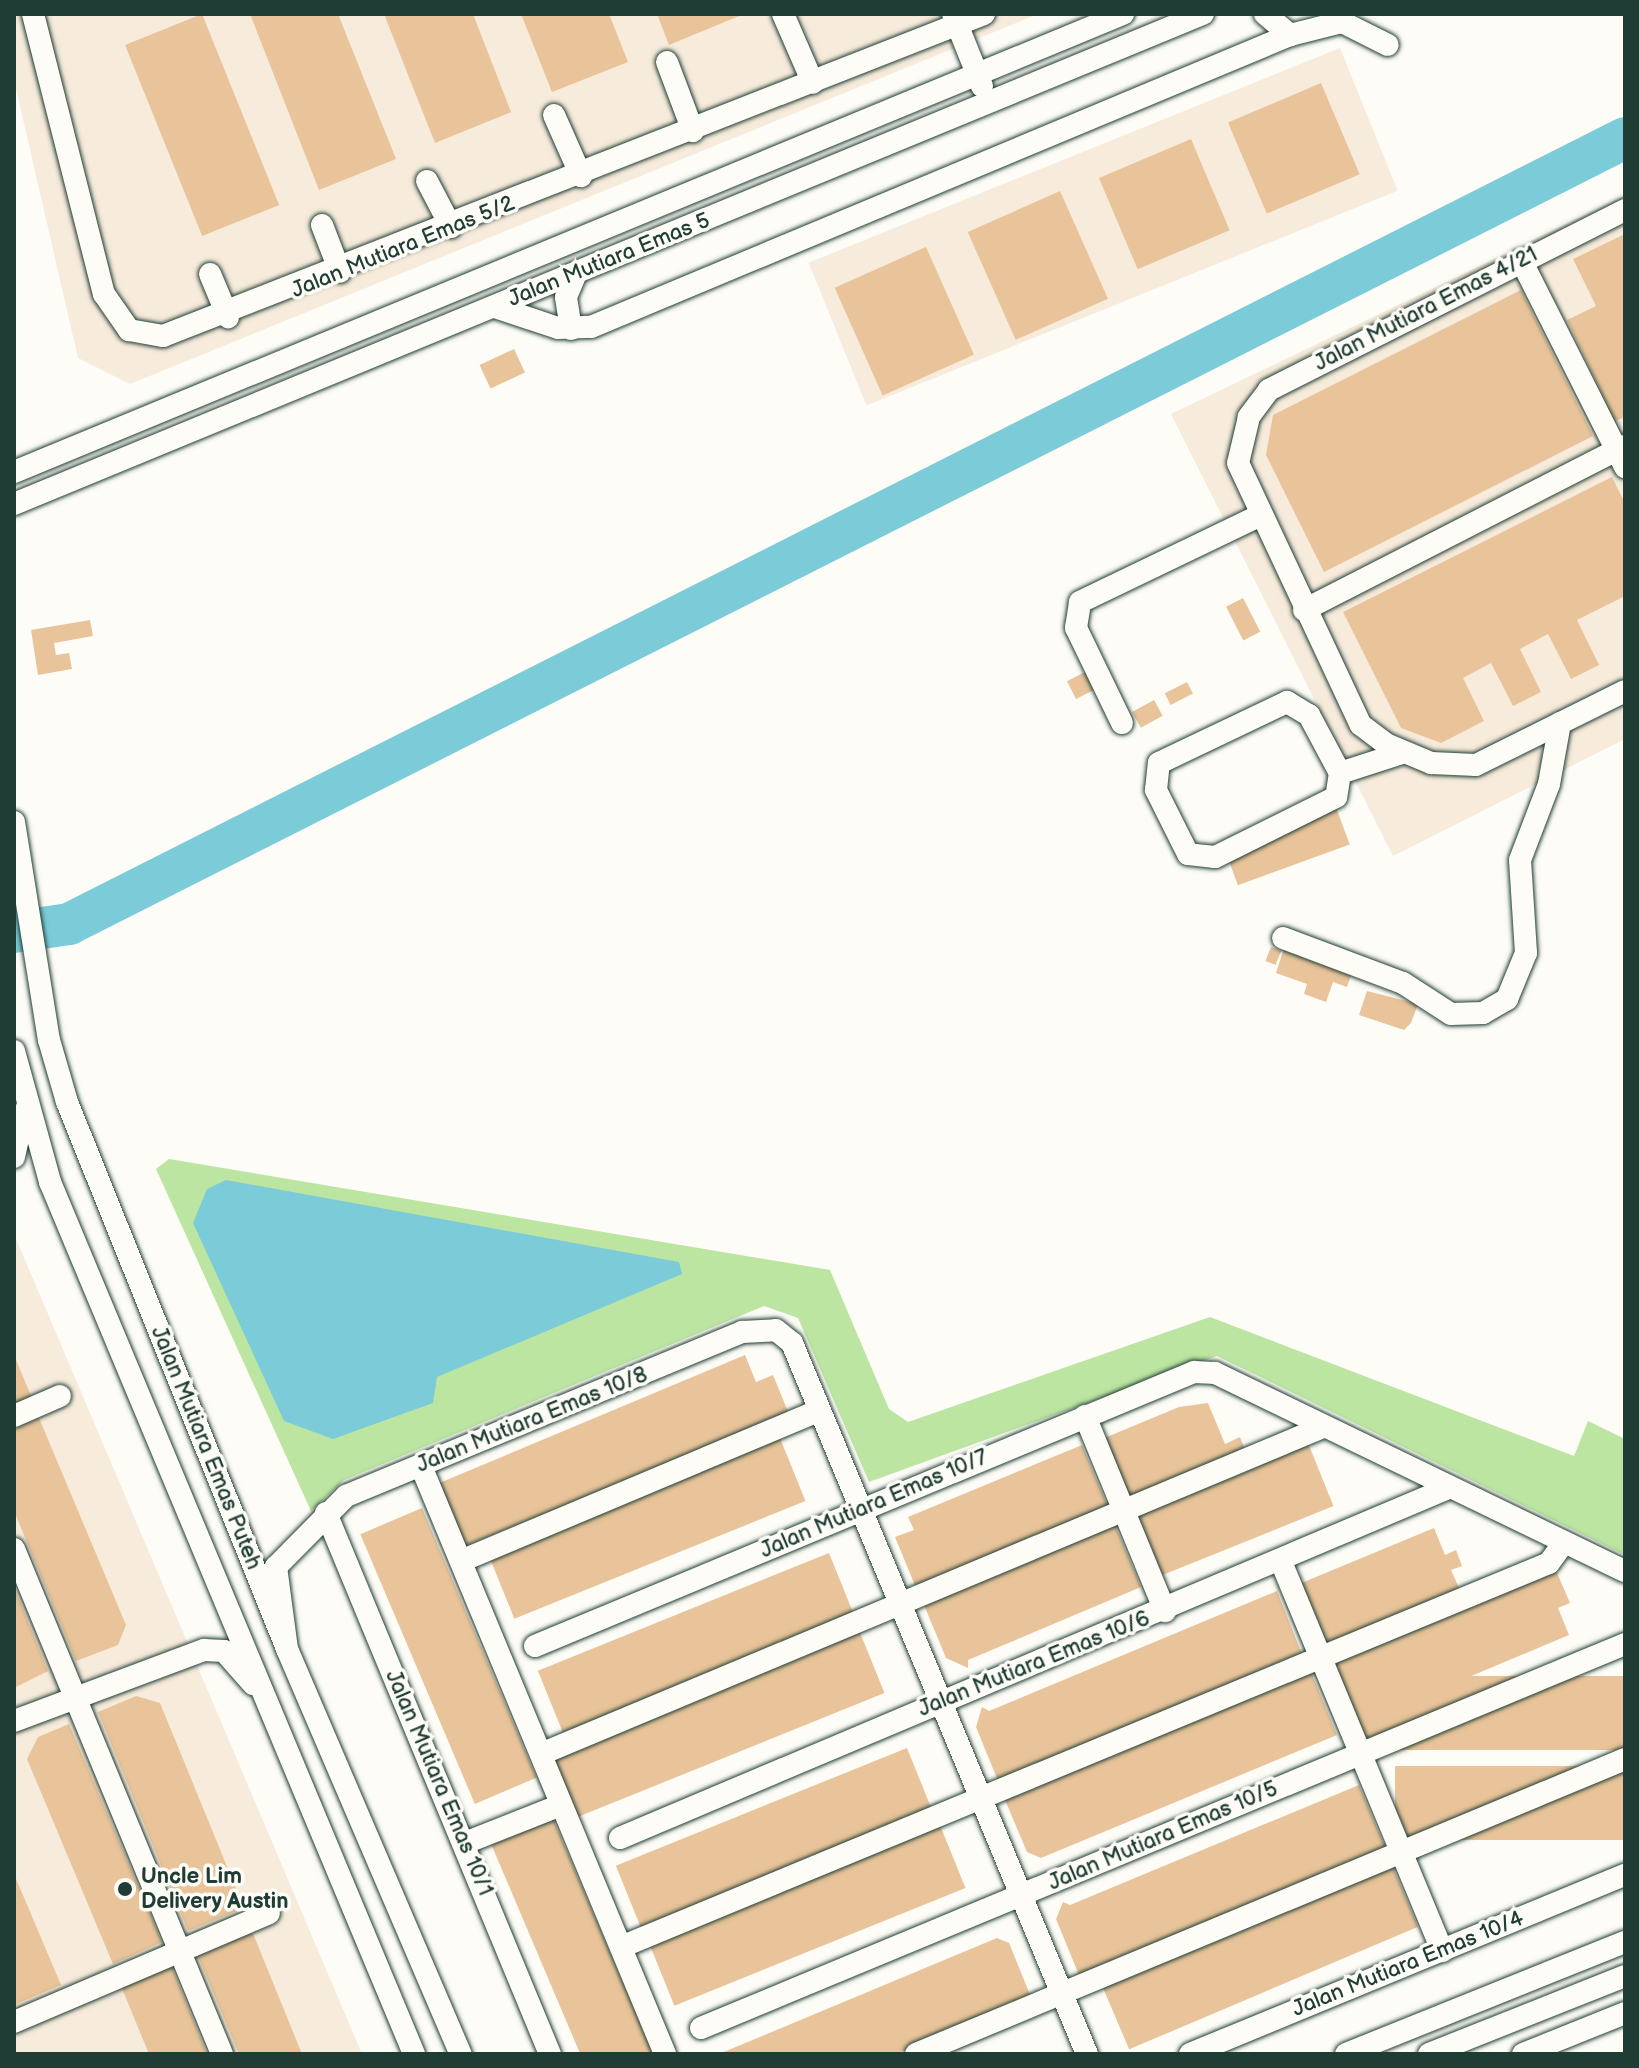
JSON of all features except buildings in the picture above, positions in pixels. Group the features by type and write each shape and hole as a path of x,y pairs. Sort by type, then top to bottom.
{"street":[{"name":"Jalan Mutiara Emas 5/2","path":"33,14 115,314 129,330 163,336 228,317 813,83 955,20 984,14"},
{"path":"783,14 813,83"},
{"name":"Jalan Mutiara Emas 5","path":"14,472 1123,14"},
{"name":"Jalan Mutiara Emas 5","path":"14,504 1203,14"},
{"path":"1265,14 1291,24"},
{"path":"955,20 989,102"},
{"path":"495,307 571,329 1291,24 1342,22 1388,45"},
{"path":"667,62 693,131"},
{"path":"554,115 581,176"},
{"path":"427,181 451,227"},
{"name":"Jalan Mutiara Emas 4/21","path":"1257,517 1239,475 1244,428 1269,390 1625,210"},
{"path":"322,225 340,272"},
{"path":"1304,610 1622,454 1521,260"},
{"path":"571,329 566,297 576,273"},
{"path":"210,274 228,317"},
{"path":"1122,723 1076,628 1080,602 1257,517 1361,725 1409,756"},
{"path":"1340,773 1409,756 1476,765 1625,691"},
{"path":"1287,702 1309,715 1340,773 1327,806 1205,860 1182,846 1153,781 1166,757 1287,702"},
{"path":"1283,938 1403,983 1451,1014 1483,1013 1507,999 1526,953 1520,860 1549,784 1560,723"},
{"name":"Jalan Mutiara Emas Puteh","path":"14,822 35,965 67,1102 287,1649 461,2054"},
{"name":"Jalan Mutiara Emas Puteh","path":"14,1051 24,1103 50,1182 281,1729 414,2054"},
{"path":"14,1157 24,1103"},
{"name":"Jalan Mutiara Emas 10/8","path":"287,1649 276,1567 346,1496 742,1332 770,1328 787,1337 820,1410"},
{"name":"Jalan Mutiara Emas 10/7","path":"535,1646 1184,1375 1215,1373 1323,1427"},
{"path":"14,1416 60,1396"},
{"path":"461,1561 820,1410 942,1701 1059,1994 1087,2054"},
{"path":"1085,1416 1165,1611"},
{"path":"541,1754 1124,1513 1323,1427 1625,1571"},
{"path":"421,1466 665,2054"},
{"name":"Jalan Mutiara Emas 10/6","path":"620,1838 942,1701 1282,1564 1448,1488"},
{"name":"Jalan Mutiara Emas 10/1","path":"326,1513 550,2054"},
{"path":"621,1947 981,1801 1549,1563 1563,1544"},
{"path":"14,1549 222,2054"},
{"path":"1282,1564 1442,1951"},
{"name":"Jalan Mutiara Emas 10/5","path":"701,2028 1625,1644"},
{"path":"14,1721 166,1661 224,1651 281,1729"},
{"path":"916,2054 1625,1759"},
{"path":"465,1843 561,1805"},
{"name":"Jalan Mutiara Emas 10/4","path":"1190,2054 1625,1875"},
{"path":"14,2022 269,1913"},
{"path":"1346,2054 1625,1942"},
{"path":"1429,2054 1625,1976"},
{"path":"1523,2054 1625,2013"}],"shaded area":[{"path":"14,14 1038,14 130,384 78,358 14,80"},
{"path":"1340,48 1398,191 866,405 809,263"},
{"path":"1625,196 1625,739 1393,856 1171,414"},
{"path":"14,1234 362,2054 14,2054"}],"green space":[{"path":"169,1159 830,1270 889,1409 908,1422 1210,1317 1574,1456 1588,1421 1625,1439 1625,1555 1217,1356 869,1482 798,1318 764,1306 344,1480 311,1511 156,1169"}],"water":[{"path":"226,1180 679,1262 682,1274 437,1377 433,1403 333,1439 284,1421 193,1223 207,1189"}],"waterway":[{"path":"14,932 69,924 1625,138"}],"place":[{"name":"Uncle Lim Delivery Austin","path":"125,1889"}]}
